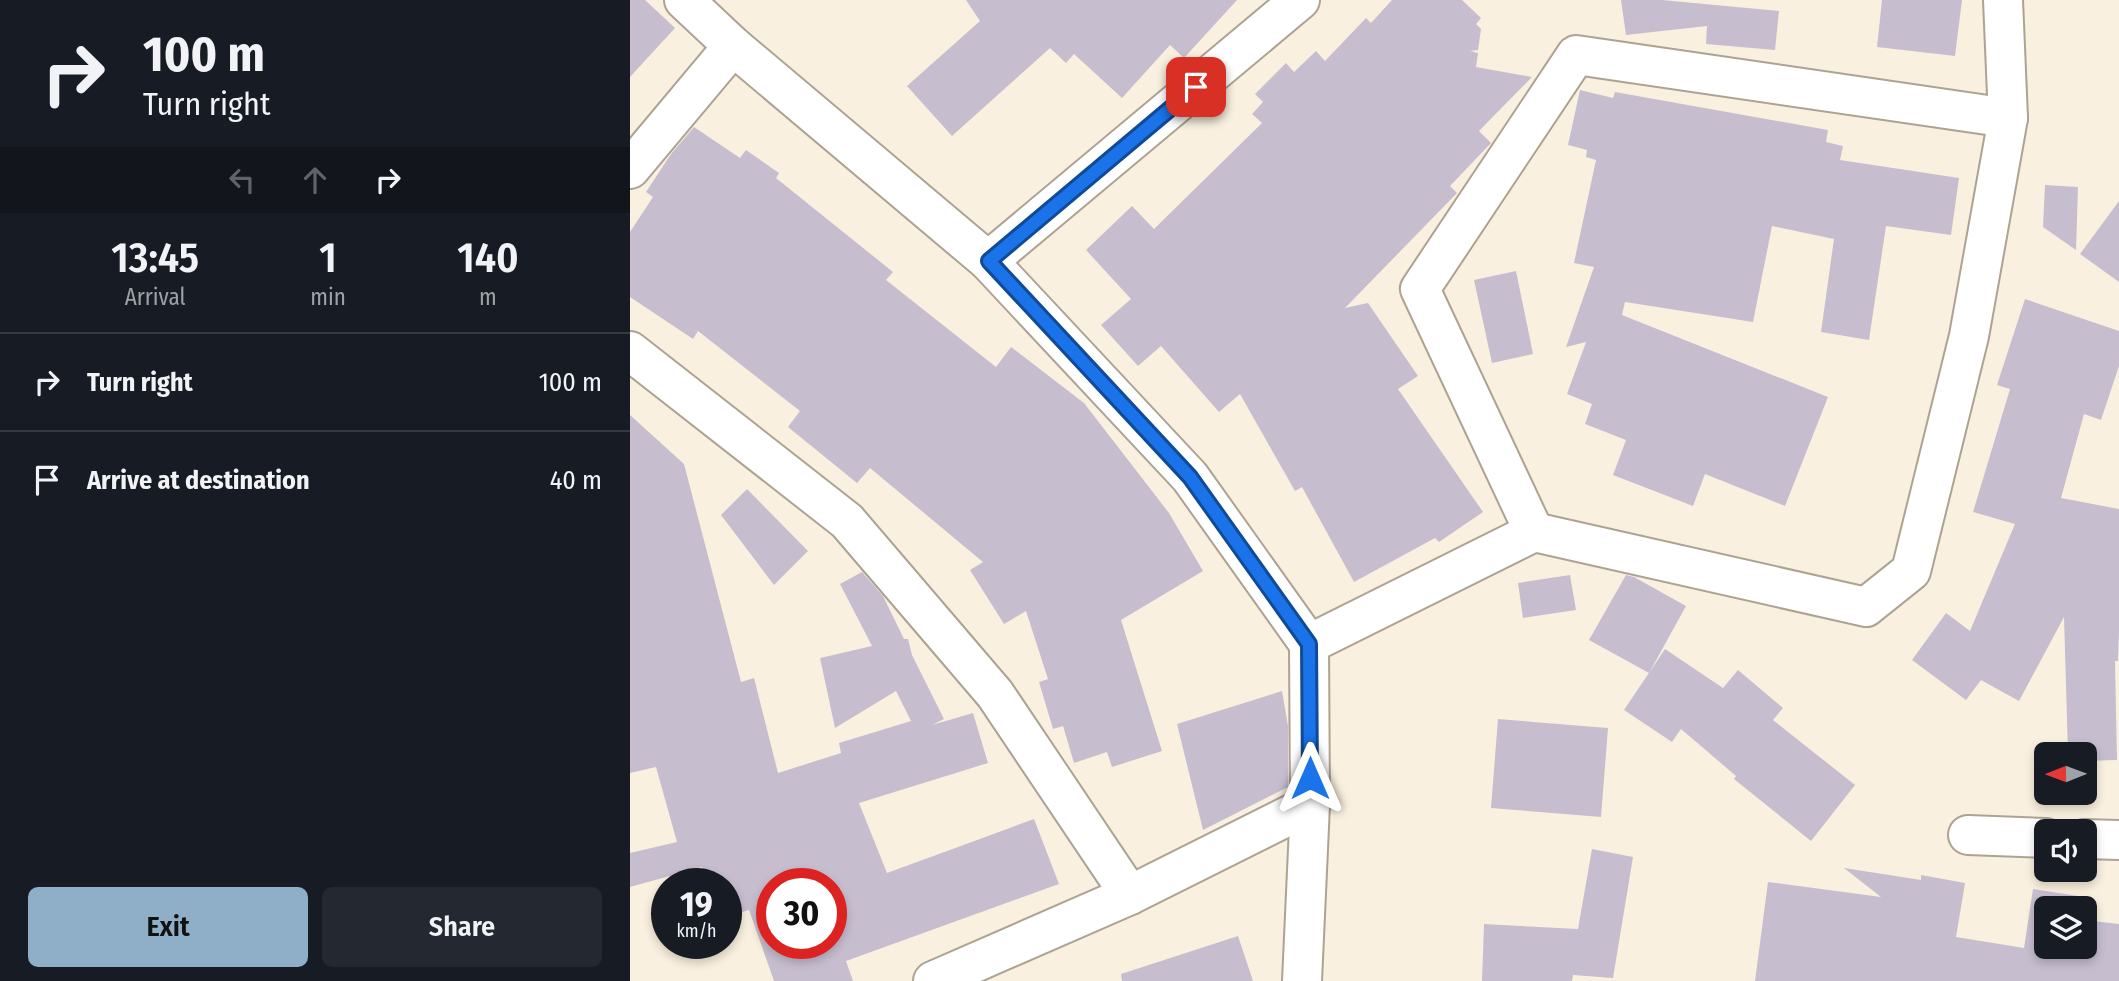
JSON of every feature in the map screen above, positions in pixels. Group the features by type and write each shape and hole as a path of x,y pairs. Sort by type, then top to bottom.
{"street":[{"path":"684,0 733,46 989,261 1190,477 1309,644 1310,805 1302,981"},
{"path":"989,261 1300,0"},
{"path":"1309,644 1534,532 1866,607 1911,571 1969,336 2008,118 2003,0"},
{"path":"630,170 733,46"},
{"path":"1534,532 1420,289 1576,55 2008,118"},
{"path":"630,351 847,521 995,694 1130,895"},
{"path":"933,981 1130,895 1310,805"},
{"path":"1968,835 2034,838"},
{"path":"2097,839 2119,840"}],"building":[{"path":"630,0 645,0 675,28 630,77"},
{"path":"966,0 1237,0 1184,58 1170,45 1122,98 1074,54 1066,63 1050,48 952,136 907,86 980,21"},
{"path":"1392,0 1462,0 1481,18 1476,24 1481,29 1478,50 1470,51 1478,53 1476,67 1532,77 1479,131 1491,143 1450,186 1457,193 1345,308 1368,303 1418,376 1398,389 1483,512 1439,542 1435,538 1354,582 1302,487 1295,491 1240,394 1219,412 1161,346 1138,366 1101,325 1131,299 1086,250 1132,206 1154,229 1262,123 1252,114 1263,102 1255,94 1286,63 1294,72 1316,51 1325,61 1366,18 1371,23"},
{"path":"1621,0 1662,0 1779,11 1775,50 1706,44 1707,26 1626,35"},
{"path":"1882,0 1962,0 1955,56 1877,47"},
{"path":"1580,90 1613,98 1615,92 1828,130 1826,142 1843,146 1840,160 1959,178 1951,235 1886,226 1869,340 1821,332 1834,239 1772,226 1753,322 1625,302 1622,315 1828,397 1785,506 1705,474 1693,506 1613,475 1626,440 1585,424 1592,404 1567,394 1586,342 1566,347 1594,267 1574,263 1596,160 1586,157 1587,150 1568,145"},
{"path":"694,127 740,158 746,150 779,173 776,178 893,272 886,280 996,367 1011,347 1084,403 1169,513 1203,571 1121,620 1162,751 1112,767 1107,752 1074,763 1063,726 1053,729 1039,682 1048,679 1026,611 1004,624 970,570 983,562 870,468 857,483 788,427 800,411 698,331 693,339 630,297 630,232 653,197 646,192 671,154"},
{"path":"2045,185 2078,187 2076,250 2043,227"},
{"path":"2119,201 2119,282 2080,254"},
{"path":"1516,271 1533,354 1492,363 1474,280"},
{"path":"2025,299 2119,331 2119,366 2101,420 2084,414 2061,498 2119,509 2119,630 2118,661 2115,661 2117,760 2097,761 2097,742 2068,742 2064,617 2019,701 1981,680 1966,700 1912,660 1946,613 1970,631 2015,524 1973,512 2010,389 1997,385"},
{"path":"630,415 684,464 741,682 754,678 778,773 841,753 839,743 911,721 896,691 835,728 820,658 872,646 840,584 862,572 883,596 904,639 908,639 912,655 944,719 932,725 973,713 988,763 859,803 887,873 1034,819 1059,884 846,961 853,981 774,981 766,959 847,959 847,868 756,868 756,930 749,910 742,912 742,868 651,868 651,881 630,887 630,853 677,842 656,767 630,773"},
{"path":"747,489 808,551 774,585 721,515"},
{"path":"1570,575 1576,610 1523,618 1518,583"},
{"path":"1626,575 1686,606 1649,673 1589,640"},
{"path":"1665,649 1723,688 1738,670 1783,708 1773,720 1855,785 1811,841 1734,779 1736,776 1681,729 1672,742 1624,710"},
{"path":"1282,691 1288,726 1288,787 1203,830 1177,724"},
{"path":"1498,719 1608,728 1601,817 1491,808"},
{"path":"1592,849 1633,857 1613,978 1573,975 1572,981 1482,981 1484,924 1578,929"},
{"path":"1844,868 1921,880 1921,875 1965,883 1956,937 2024,948 2033,889 2078,896 2034,896 2034,959 2097,959 2097,921 2119,924 2119,981 1755,981 1768,882 1881,897"},
{"path":"1238,936 1253,981 1122,981 1121,974"}],"route":[{"path":"1196,87 989,261 1190,477 1309,644 1310,778"}]}
